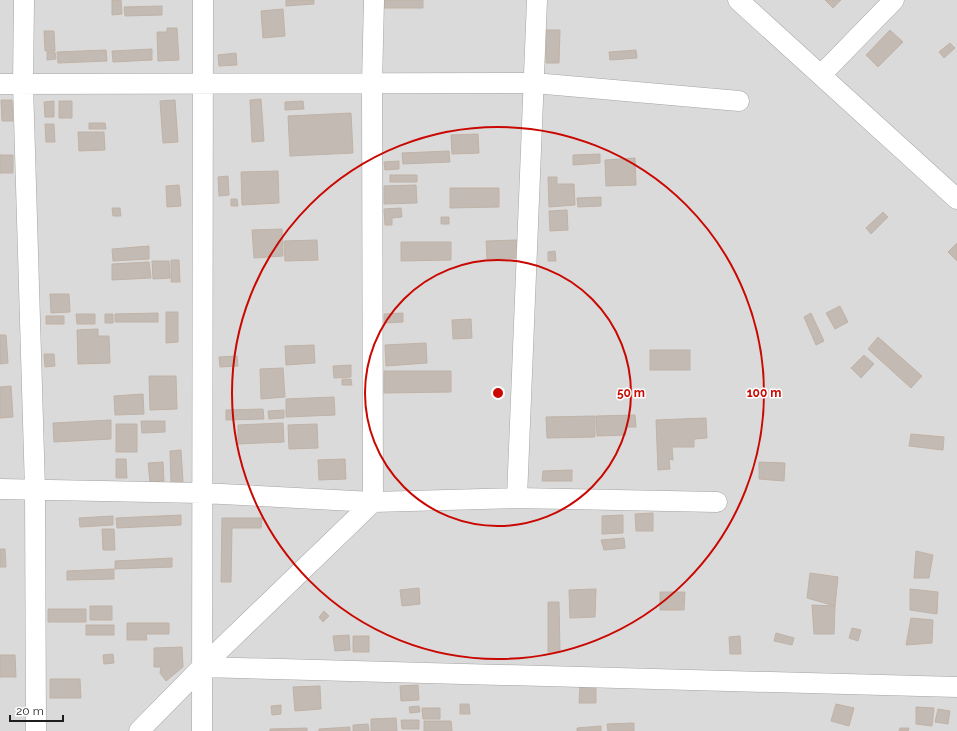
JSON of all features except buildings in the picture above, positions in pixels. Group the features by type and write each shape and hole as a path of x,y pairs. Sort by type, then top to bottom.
{"street":[{"path":"24,0 23,84 35,489 36,731"},
{"path":"202,731 203,0"},
{"path":"139,731 202,667 373,502 372,83 374,0"},
{"path":"518,498 537,0"},
{"path":"738,0 957,199"},
{"path":"820,75 894,0"},
{"path":"0,84 534,83 739,101"},
{"path":"0,489 202,493 373,502 518,498 717,502"},
{"path":"202,667 957,687"}],"shaded area":[{"path":"0,0 957,0 957,731 0,731"}]}
